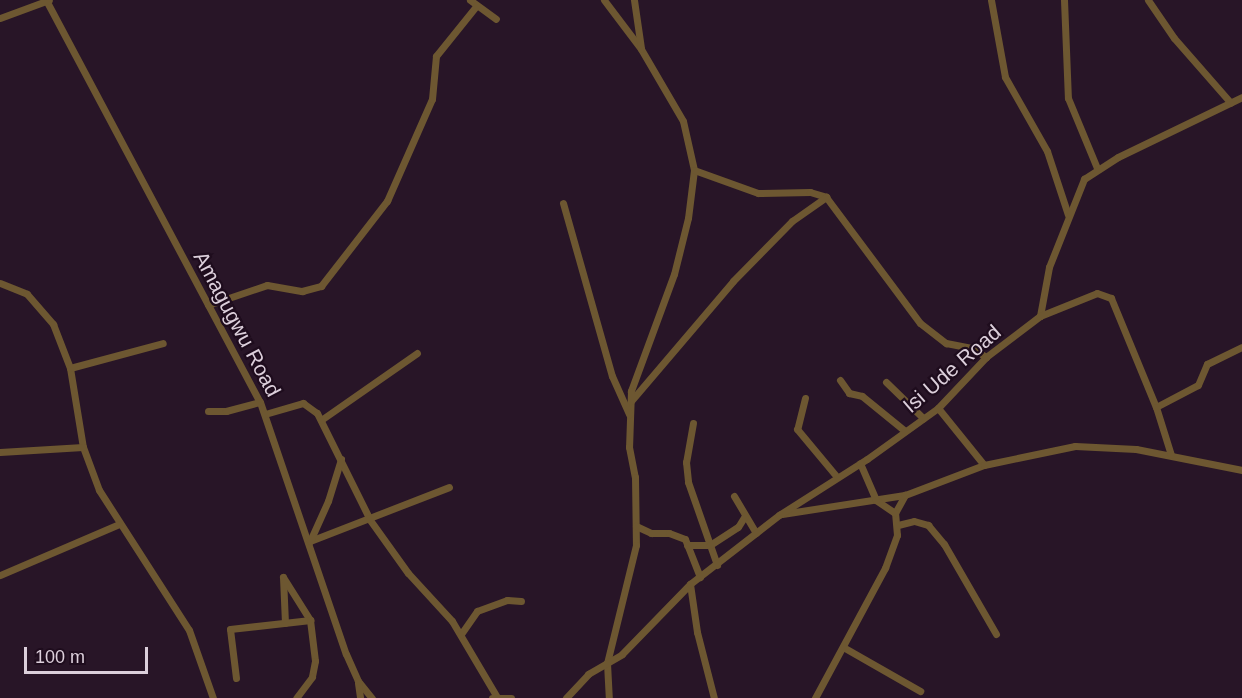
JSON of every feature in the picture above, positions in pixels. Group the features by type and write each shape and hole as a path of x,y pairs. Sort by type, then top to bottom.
{"street":[{"path":"0,18 47,0"},
{"name":"Amagugwu Road","path":"47,0 260,402 358,681"},
{"path":"470,0 496,19"},
{"path":"604,0 641,49 683,121 694,170 682,244 638,366 631,401 636,526 634,558 607,663 609,698"},
{"path":"634,0 641,49"},
{"path":"992,0 1005,77 1047,151 1068,217"},
{"path":"1064,0 1068,98 1097,168"},
{"path":"1148,0 1174,38 1231,103"},
{"path":"208,305 267,285 302,291 321,286 387,201 432,99 436,56 477,6"},
{"path":"1040,316 1049,267 1080,185 1097,168 1242,97"},
{"path":"694,170 758,193 810,192 826,197 920,323 946,343 972,348 986,357"},
{"path":"631,401 752,261 792,220 826,197"},
{"path":"563,203 612,376 630,417"},
{"path":"0,283 25,292 53,324 70,368 83,447 99,490 189,630 213,698"},
{"name":"Isi Ude Road","path":"566,698 588,674 622,654 690,584 717,565 778,514 860,463 938,408 986,357 1040,316 1097,293 1105,294 1113,304 1156,407"},
{"path":"70,368 163,343"},
{"path":"1171,455 1156,407 1198,385 1207,364 1242,346"},
{"path":"321,420 417,354"},
{"path":"840,380 849,393 879,407 905,431"},
{"path":"886,382 923,418"},
{"path":"805,398 797,429 837,477"},
{"path":"208,411 226,411 260,402"},
{"path":"265,414 303,403 312,407 321,420 370,520 461,634 495,697 511,698"},
{"path":"938,408 984,465"},
{"path":"693,423 686,462 688,482 717,565"},
{"path":"778,514 905,495 984,465 1075,446 1171,455 1242,470"},
{"path":"0,452 83,447"},
{"path":"310,542 328,501 341,459"},
{"path":"815,698 885,567 898,525 895,513 876,500 860,463"},
{"path":"310,542 449,487"},
{"path":"895,513 905,495"},
{"path":"734,496 756,533"},
{"path":"687,545 710,545 738,527 745,516"},
{"path":"898,525 914,521 927,525 944,544 996,634"},
{"path":"0,575 119,524"},
{"path":"636,526 651,533 669,532 685,539 700,577"},
{"path":"285,623 283,578 310,620 315,661 312,676 296,698"},
{"path":"690,584 697,632 714,698"},
{"path":"461,634 477,611 507,600 521,601"},
{"path":"236,678 230,629 310,620"},
{"path":"843,647 920,691"},
{"path":"358,681 360,698"},
{"path":"358,681 372,698"}]}
